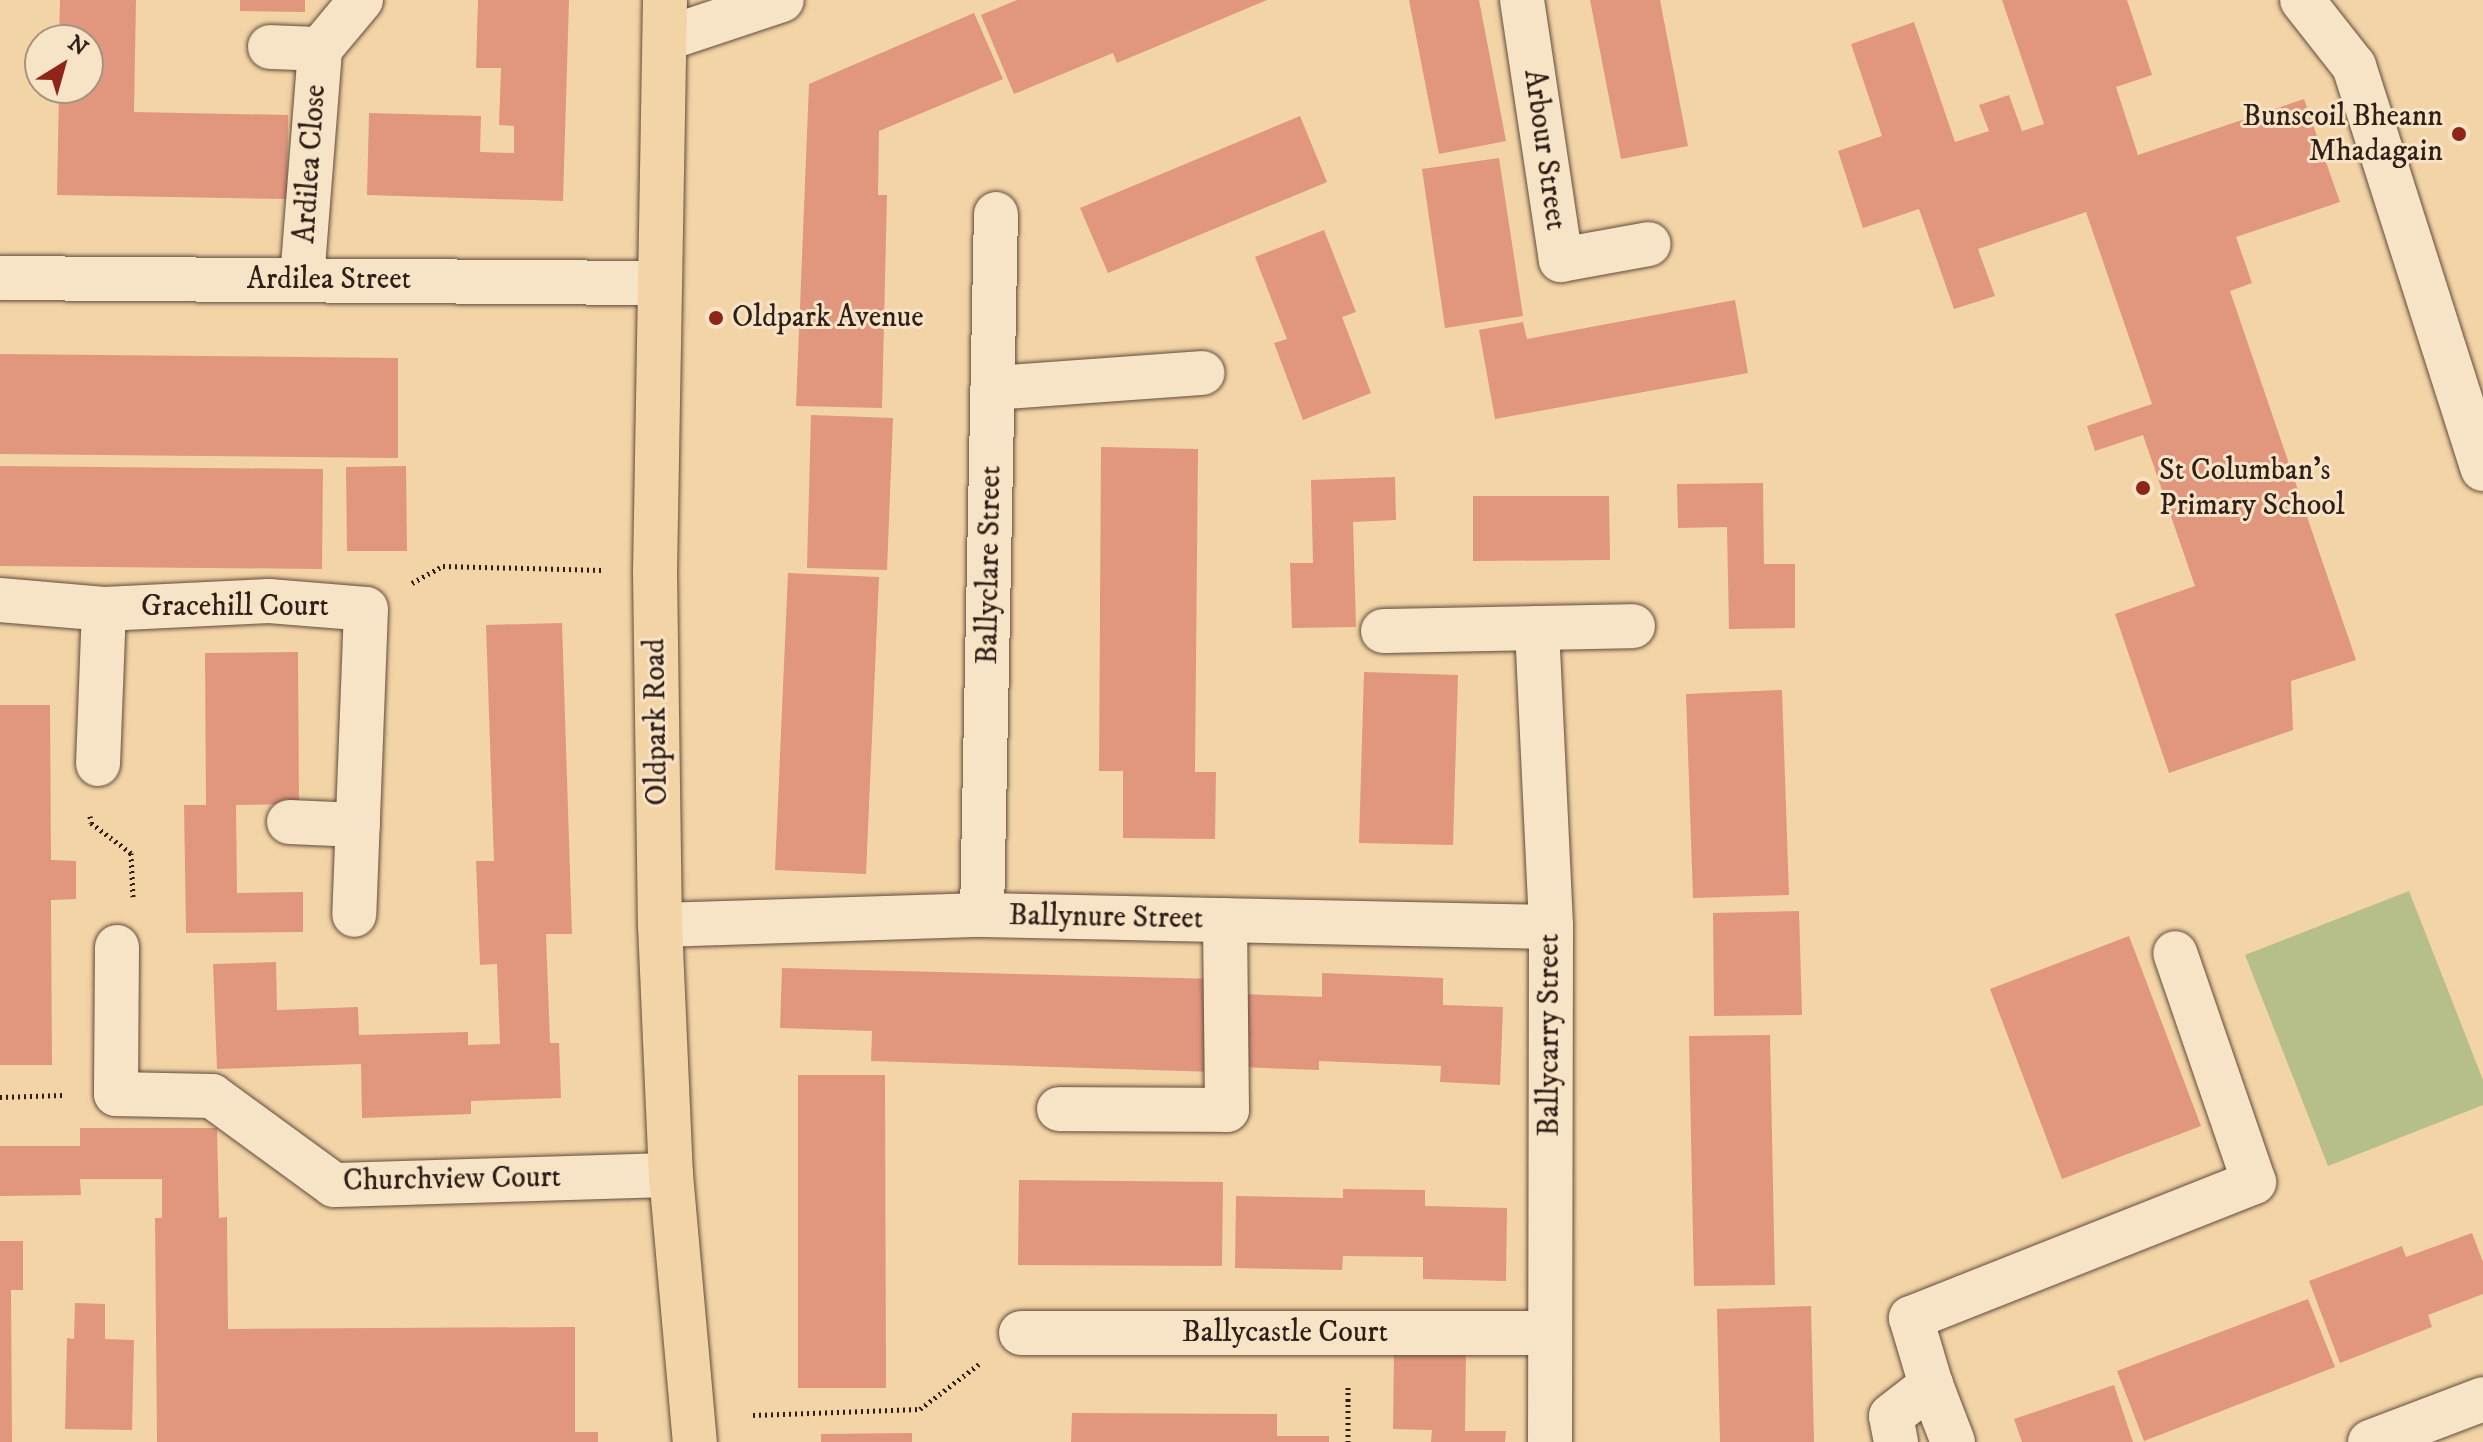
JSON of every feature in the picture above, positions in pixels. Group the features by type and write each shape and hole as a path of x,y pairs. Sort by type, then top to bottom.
{"main road":[{"name":"Oldpark Road","path":"665,20 655,571 660,925 671,1175 695,1442"}],"street":[{"name":"Ardilea Close","path":"302,279 320,49 361,0"},
{"path":"665,20 782,0"},
{"name":"Arbour Street","path":"1522,0 1561,260 1649,244"},
{"path":"2302,0 2354,66 2483,469"},
{"name":"Ardilea Close","path":"270,47 320,49"},
{"name":"Ballyclare Street","path":"982,915 996,214"},
{"name":"Ardilea Street","path":"0,278 658,283"},
{"path":"993,388 1202,373"},
{"name":"Gracehill Court","path":"0,600 104,609 269,601 366,609"},
{"name":"Gracehill Court","path":"98,764 104,609"},
{"path":"354,915 366,609"},
{"path":"1383,631 1633,626"},
{"name":"Ballycarry Street","path":"1537,628 1551,927 1550,1442"},
{"path":"289,822 358,825"},
{"name":"Ballynure Street","path":"660,925 982,915 1551,927"},
{"path":"1059,1109 1227,1110 1225,920"},
{"name":"Churchview Court","path":"117,947 116,1094 212,1096 334,1185 671,1175"},
{"path":"1953,1442 1931,1385 1911,1318 2254,1182 2175,953"},
{"name":"Ballycastle Court","path":"1021,1333 1549,1333"},
{"path":"1896,1442 1891,1416 1931,1385"},
{"path":"2370,1442 2483,1399"}],"path":[{"path":"366,609 443,566 655,571"},
{"path":"98,764 89,803 91,823 131,853 134,894 117,947"},
{"path":"753,1415 920,1409 1021,1333"}],"green space":[{"path":"2409,891 2483,1080 2483,1105 2328,1166 2245,955"}],"building":[{"path":"60,0 136,0 134,112 288,115 287,199 57,195 59,104 104,104 104,24 59,24"},
{"path":"240,0 305,0 305,12 240,11"},
{"path":"478,0 569,0 563,201 367,195 369,113 481,116 480,152 514,153 514,126 499,125 501,68 476,68"},
{"path":"1017,0 1267,0 1117,63 1113,53 1014,94 981,15"},
{"path":"1409,0 1479,0 1506,141 1439,154"},
{"path":"1590,0 1660,0 1688,146 1621,159"},
{"path":"2002,0 2127,0 2152,75 2116,87 2138,155 2304,99 2340,202 2236,237 2252,283 2230,291 2356,660 2291,681 2293,730 2169,773 2115,614 2195,586 2143,435 2095,451 2087,426 2152,404 2086,212 1978,249 1995,296 1954,309 1919,209 1863,228 1838,151 1882,136 1851,44 1914,22 1955,142 1989,131 1979,105 2009,95 2022,131 2044,124"},
{"path":"974,13 1003,79 879,131 878,195 887,195 882,408 796,406 809,84"},
{"path":"1300,116 1327,182 1108,273 1080,208"},
{"path":"1499,158 1523,316 1445,328 1422,169"},
{"path":"1324,230 1356,312 1342,317 1371,393 1303,420 1274,343 1287,339 1255,257"},
{"path":"1735,300 1748,373 1495,419 1479,330 1523,322 1527,339"},
{"path":"0,354 398,358 398,458 0,454"},
{"path":"811,415 893,418 887,570 807,568"},
{"path":"1101,447 1198,449 1195,772 1216,772 1215,839 1123,838 1123,771 1099,771"},
{"path":"0,466 323,469 322,569 0,566"},
{"path":"406,466 407,551 347,551 346,467"},
{"path":"1395,477 1396,520 1353,522 1356,627 1292,628 1290,563 1313,563 1311,480"},
{"path":"1763,483 1764,564 1795,564 1795,628 1729,629 1727,527 1678,528 1677,484"},
{"path":"1473,496 1609,496 1610,560 1473,561"},
{"path":"788,573 879,577 866,874 775,870"},
{"path":"562,623 572,934 546,934 550,1043 559,1043 561,1098 471,1101 471,1114 362,1118 361,1064 217,1069 213,964 276,962 277,1010 358,1007 359,1035 468,1032 468,1045 500,1044 497,964 480,965 476,861 494,861 486,625"},
{"path":"298,652 299,804 236,805 237,893 303,892 303,932 186,933 184,805 206,805 205,653"},
{"path":"1364,672 1458,675 1453,845 1359,843"},
{"path":"1782,690 1789,895 1693,898 1686,694"},
{"path":"0,705 50,705 51,860 76,861 76,899 51,900 52,1065 0,1065"},
{"path":"1799,911 1802,1015 1714,1016 1713,913"},
{"path":"2129,936 2201,1126 2062,1179 1990,989"},
{"path":"782,968 1218,979 1215,1072 871,1061 872,1031 780,1028"},
{"path":"1322,973 1443,978 1443,1005 1503,1007 1500,1085 1440,1082 1441,1066 1319,1061 1319,1070 1240,1067 1242,994 1322,997"},
{"path":"1770,1035 1775,1285 1694,1286 1689,1036"},
{"path":"798,1075 885,1075 886,1388 798,1388"},
{"path":"80,1128 217,1128 219,1218 227,1217 228,1329 575,1327 575,1432 598,1432 598,1442 157,1442 155,1218 162,1218 162,1179 80,1179 81,1195 0,1196 0,1146 80,1146"},
{"path":"1019,1180 1223,1182 1222,1266 1018,1265"},
{"path":"1343,1189 1425,1190 1425,1206 1507,1208 1506,1281 1423,1279 1423,1257 1343,1256 1342,1270 1235,1268 1236,1196 1343,1198"},
{"path":"2472,1233 2483,1262 2483,1294 2428,1315 2432,1327 2340,1363 2309,1281 2402,1246 2406,1257"},
{"path":"0,1241 23,1241 23,1290 11,1290 12,1442 0,1442"},
{"path":"2308,1299 2335,1367 2144,1441 2117,1371"},
{"path":"75,1303 105,1304 105,1339 134,1340 132,1430 65,1429 67,1338 74,1339"},
{"path":"1811,1306 1814,1442 1720,1442 1717,1309"},
{"path":"1394,1350 1466,1351 1465,1431 1506,1431 1505,1442 1431,1442 1432,1430 1393,1429"},
{"path":"2114,1385 2133,1442 2022,1442 2014,1419"},
{"path":"1072,1413 1277,1414 1277,1436 1329,1436 1329,1442 1071,1442"},
{"path":"912,1433 912,1442 821,1442 821,1434"}],"place":[{"name":"Bunscoil Bheann Mhadagain","path":"2459,134"},
{"name":"Oldpark Avenue","path":"716,318"},
{"name":"St Columban's Primary School","path":"2143,488"}]}
